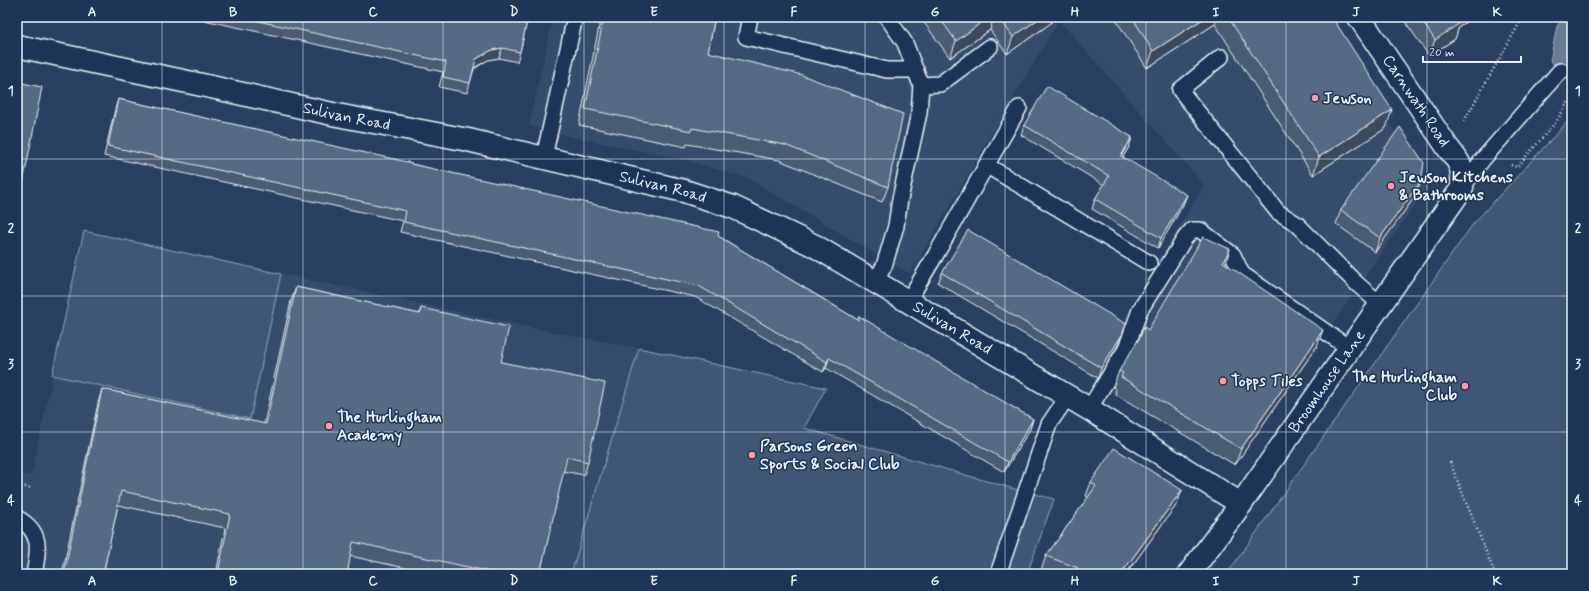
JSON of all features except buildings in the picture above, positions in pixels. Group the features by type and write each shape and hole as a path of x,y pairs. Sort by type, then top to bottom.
{"street":[{"name":"Carnwath Road","path":"1359,17 1460,164 1463,174 1462,188"},
{"name":"Sulivan Road","path":"17,46 209,86 337,115 468,140 544,157 684,191 733,207 815,246 1068,396 1241,504"},
{"name":"Broomhouse Lane","path":"1189,574 1241,504 1462,188"}],"lane":[{"path":"544,157 575,17"},
{"path":"750,17 746,37 887,70 916,70"},
{"path":"876,282 884,266 896,226 900,199 919,113 922,86 905,43 887,17"},
{"path":"922,86 940,84 990,47"},
{"path":"1221,57 1180,90 1278,212 1297,224 1356,283 1380,304"},
{"path":"1462,188 1483,160 1562,71"},
{"path":"908,301 1019,108"},
{"path":"986,166 1149,263"},
{"path":"1089,409 1126,349 1140,310 1185,238 1192,230 1200,230 1233,255 1242,274 1349,348"},
{"path":"998,574 1049,424 1068,396"},
{"path":"17,518 24,521 33,531 37,543 38,555 34,574"}],"path":[{"path":"1448,148 1523,17"},
{"path":"1556,122 1572,96"},
{"path":"1450,462 1495,574"},
{"path":"17,485 30,488"}],"shaded area":[{"path":"553,17 1056,17 1058,20 1062,17 1319,17 1430,183 1235,465 1115,394 1090,377 1204,185 1059,20 910,274 747,178 677,158 572,137 529,126"},
{"path":"1564,17 1572,17 1572,81 1550,61 1557,26"},
{"name":"The Hurlingham Club","path":"1572,117 1572,574 1227,574 1473,224"},
{"name":"The Hurlingham Academy","path":"84,231 542,330 639,348 571,574 17,574 17,473 31,476"},
{"path":"84,231 281,274 250,419 52,375"},
{"name":"Parsons Green Sports & Social Club","path":"639,348 826,388 804,428 1014,489 1054,499 1027,574 571,574"}],"place":[{"name":"Jewson","path":"1315,98"},
{"name":"Jewson Kitchens & Bathrooms","path":"1391,186"},
{"name":"Topps Tiles","path":"1223,381"},
{"name":"The Hurlingham Club","path":"1465,386"},
{"name":"The Hurlingham Academy","path":"329,426"},
{"name":"Parsons Green Sports & Social Club","path":"752,455"}]}
